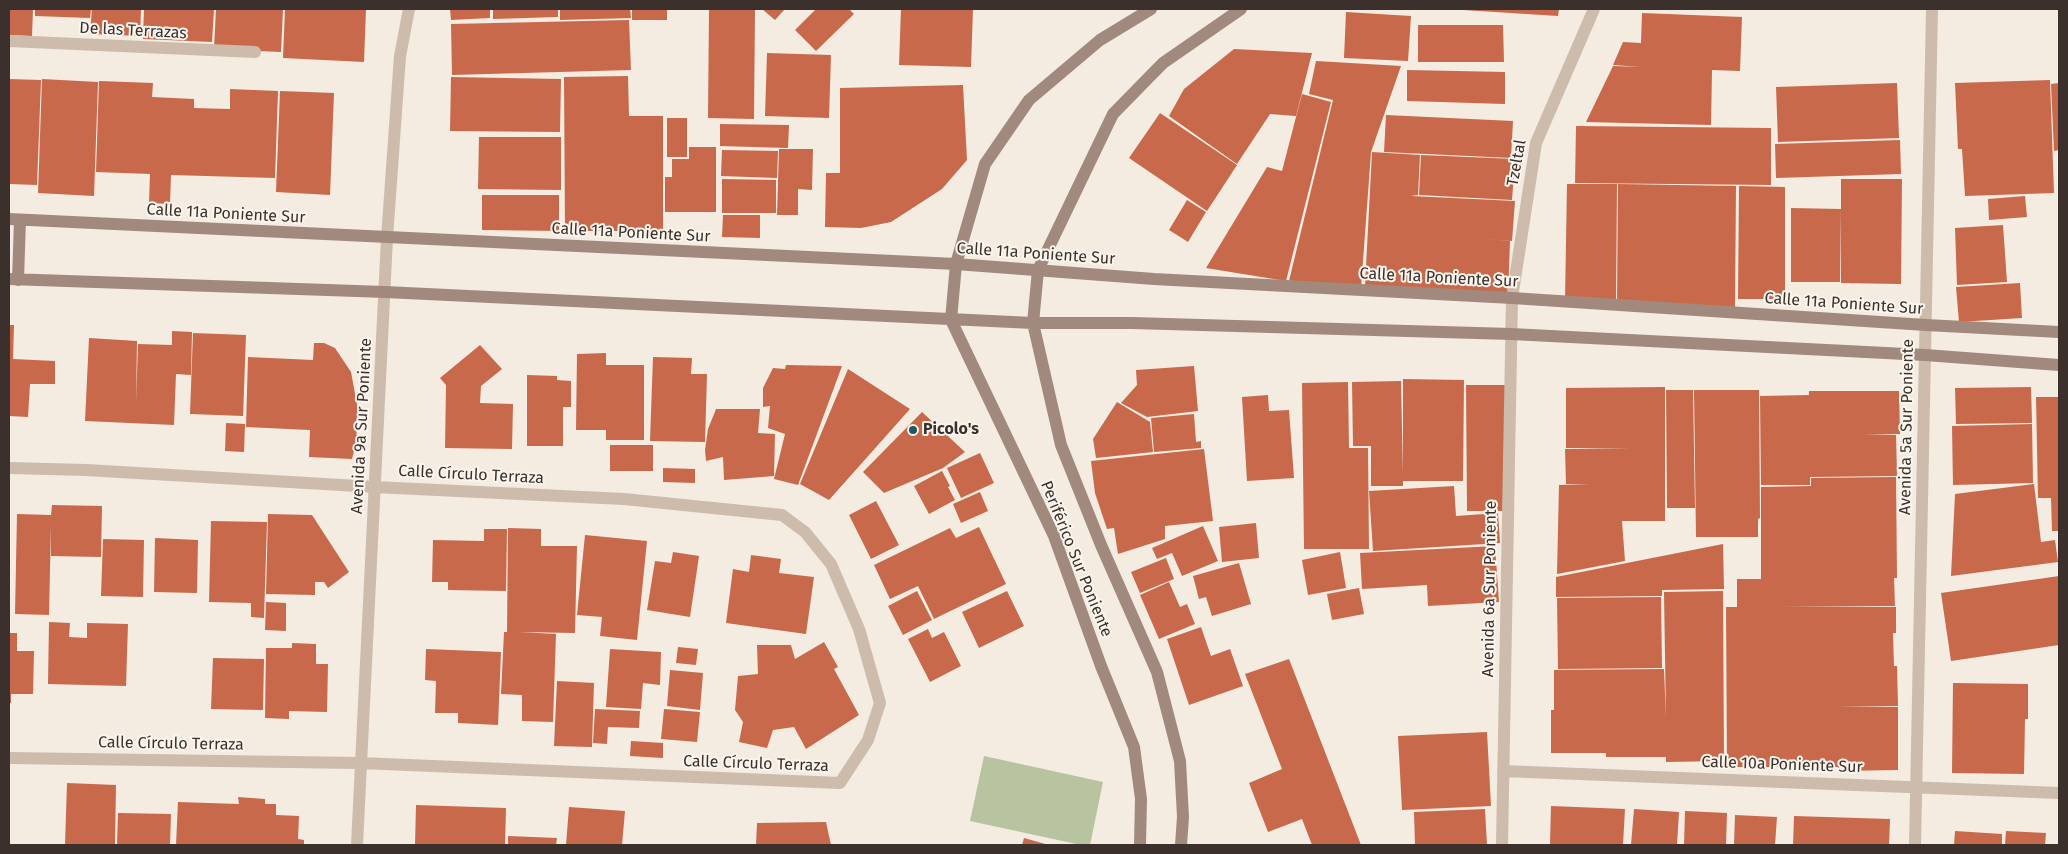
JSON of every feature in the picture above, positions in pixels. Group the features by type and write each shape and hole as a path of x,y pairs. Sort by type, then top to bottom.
{"main road":[{"path":"951,320 956,264 985,164 1029,100 1100,40 1151,9"},
{"path":"1038,270 1113,114 1162,63 1241,9"},
{"name":"Calle 11a Poniente Sur","path":"14,220 956,264 1164,279 1512,298 2059,332"},
{"path":"14,220 13,280 385,292 1033,323 1132,323 1511,334 1925,355 2059,364"},
{"name":"Periférico Sur Poniente","path":"1038,270 1033,323 1061,445 1101,545 1157,672 1180,761 1183,818 1180,845"},
{"name":"Periférico Sur Poniente","path":"951,320 1054,536 1101,666 1134,747 1141,799 1140,845"}],"street":[{"name":"Avenida 9a Sur Poniente","path":"356,845 387,238 400,56 409,9"},
{"name":"Tzeltal","path":"1511,334 1512,298 1536,143 1594,9"},
{"name":"Avenida 5a Sur Poniente","path":"1915,845 1932,9"},
{"name":"De las Terrazas","path":"9,41 255,52"},
{"name":"Avenida 6a Sur Poniente","path":"1502,845 1511,334"},
{"name":"Calle Círculo Terraza","path":"9,468 86,470 624,499 782,515 805,532 831,564 858,629 880,702 868,740 840,783 360,764 9,758"},
{"name":"Calle 10a Poniente Sur","path":"1503,771 2059,793"}],"green space":[{"path":"984,756 1103,782 1090,845 1081,845 970,821"}],"building":[{"path":"9,9 33,9 32,36 9,35"},
{"path":"35,9 91,9 90,18 35,16"},
{"path":"92,9 141,9 140,36 90,34"},
{"path":"144,9 214,9 212,42 143,39"},
{"path":"216,9 283,9 281,52 214,49"},
{"path":"285,9 366,9 364,62 283,58"},
{"path":"450,9 490,9 490,18 451,20"},
{"path":"493,9 558,9 558,17 493,19"},
{"path":"560,9 630,9 631,18 560,20"},
{"path":"632,9 667,9 667,20 632,20"},
{"path":"709,9 755,9 754,119 708,118"},
{"path":"762,9 785,9 775,20"},
{"path":"816,9 849,9 854,14 816,51 795,30"},
{"path":"901,9 973,9 971,67 899,65"},
{"path":"1463,9 1559,9 1558,16"},
{"path":"1346,12 1411,16 1408,61 1344,58"},
{"path":"1642,13 1742,17 1740,71 1712,70 1711,125 1586,122 1613,66 1641,67 1613,65 1623,42 1641,43"},
{"path":"629,20 631,70 452,75 451,24"},
{"path":"1418,25 1503,25 1504,62 1418,62"},
{"path":"1234,49 1312,53 1296,116 1270,114 1237,164 1169,116 1184,89"},
{"path":"767,53 831,55 829,118 765,116"},
{"path":"1316,61 1401,66 1371,152 1361,288 1289,281 1333,100 1309,94"},
{"path":"1407,70 1505,72 1505,104 1407,101"},
{"path":"628,76 629,116 663,116 663,231 565,231 564,77"},
{"path":"451,77 561,79 560,132 450,131"},
{"path":"9,79 41,80 37,185 9,184"},
{"path":"42,79 98,82 94,196 38,193"},
{"path":"2050,80 2054,193 1965,196 1962,149 1958,149 1955,83"},
{"path":"99,81 153,83 152,97 194,99 194,108 230,109 230,89 278,91 275,178 171,175 170,204 149,203 150,174 96,172"},
{"path":"1897,83 1899,138 1778,142 1776,87"},
{"path":"2059,83 2059,150 2054,151 2051,84"},
{"path":"963,85 967,160 942,189 891,222 861,228 825,227 826,173 840,173 840,88"},
{"path":"280,91 334,93 330,195 276,192"},
{"path":"1302,94 1331,102 1286,281 1206,268 1267,167 1282,171"},
{"path":"1160,113 1237,165 1207,211 1129,158"},
{"path":"1386,115 1513,121 1511,158 1384,152"},
{"path":"667,118 687,118 687,157 667,157"},
{"path":"720,124 789,125 788,148 720,146"},
{"path":"1576,126 1771,128 1771,185 1575,183"},
{"path":"479,137 561,137 561,190 478,189"},
{"path":"1900,140 1901,174 1776,178 1775,144"},
{"path":"689,147 716,147 716,212 665,212 665,177 672,177 672,159 689,159"},
{"path":"779,149 813,149 812,190 798,189 798,215 777,215"},
{"path":"722,150 778,151 777,178 721,176"},
{"path":"1372,152 1420,155 1418,195 1411,196 1515,201 1512,241 1485,239 1510,241 1508,294 1365,286"},
{"path":"1421,155 1515,159 1512,200 1419,195"},
{"path":"722,179 776,180 776,213 722,213"},
{"path":"1841,179 1902,179 1901,284 1841,283"},
{"path":"1567,184 1617,184 1616,301 1565,300"},
{"path":"1618,184 1736,186 1735,307 1617,304"},
{"path":"1739,186 1785,187 1785,299 1738,299"},
{"path":"482,195 559,195 559,231 482,230"},
{"path":"2025,196 2027,217 1989,220 1988,199"},
{"path":"1187,200 1206,212 1188,242 1169,230"},
{"path":"1791,208 1841,209 1840,282 1791,282"},
{"path":"723,215 760,215 760,238 722,237"},
{"path":"2003,225 2007,282 1957,285 1955,228"},
{"path":"2020,283 2022,318 1959,322 1956,287"},
{"path":"9,325 14,325 13,359 55,361 55,384 30,384 28,417 9,416"},
{"path":"172,331 192,332 191,375 176,374 174,425 85,421 89,338 137,341 136,403 138,344 172,345"},
{"path":"193,333 246,335 243,416 190,414"},
{"path":"314,343 324,343 335,348 351,372 358,410 356,443 352,459 309,457 310,430 246,427 248,357 313,360"},
{"path":"480,345 502,369 481,386 480,403 513,404 512,449 445,448 446,385 440,378"},
{"path":"606,353 606,365 644,365 644,440 606,440 606,430 576,430 577,354"},
{"path":"653,357 692,358 691,374 707,374 705,442 650,441"},
{"path":"786,365 842,366 798,485 774,479 785,434 768,428 770,406 763,407 763,388 773,368 785,369"},
{"path":"1194,366 1198,411 1147,417 1121,403 1137,385 1136,370"},
{"path":"848,369 910,409 829,500 800,484"},
{"path":"527,375 557,376 557,380 571,381 571,407 563,407 563,446 527,446"},
{"path":"1403,379 1464,380 1463,481 1403,481 1403,486 1371,486 1371,446 1353,446 1352,382 1401,381 1403,475"},
{"path":"1348,382 1349,448 1368,448 1369,549 1304,549 1302,383"},
{"path":"1466,385 1506,385 1508,511 1467,511"},
{"path":"1665,387 1665,521 1622,521 1625,561 1557,574 1559,485 1590,484 1566,484 1565,449 1631,449 1566,448 1566,388"},
{"path":"2031,387 2032,423 1956,424 1955,388"},
{"path":"1666,390 1693,390 1695,508 1667,508"},
{"path":"1694,390 1759,390 1760,518 1758,519 1758,537 1696,537"},
{"path":"1809,391 1899,391 1900,434 1863,435 1896,435 1897,476 1810,477 1810,485 1761,485 1760,396 1809,395"},
{"path":"1268,395 1269,411 1289,410 1294,478 1247,481 1242,397"},
{"path":"2036,397 2059,397 2059,531 2052,531 2051,498 2038,498"},
{"path":"1117,402 1150,422 1153,452 1096,458 1093,439"},
{"path":"716,409 760,409 758,433 775,434 774,476 724,480 723,457 706,461 705,450 708,429"},
{"path":"922,412 965,452 943,468 884,493 863,472"},
{"path":"1194,414 1196,442 1201,441 1201,448 1154,452 1151,418"},
{"path":"226,423 245,424 244,452 225,451"},
{"path":"2032,424 2033,483 1953,485 1952,426"},
{"path":"610,445 653,445 653,471 610,471"},
{"path":"1204,449 1213,521 1165,526 1165,539 1118,554 1114,528 1107,529 1095,493 1091,461"},
{"path":"980,453 994,483 961,498 947,468"},
{"path":"663,468 695,469 695,483 663,482"},
{"path":"942,471 955,500 929,514 914,486"},
{"path":"1896,477 1897,578 1894,578 1895,606 1782,607 1896,607 1896,633 1893,633 1894,666 1897,666 1898,706 1837,707 1898,707 1898,770 1838,771 1838,767 1727,767 1726,607 1737,607 1737,579 1761,579 1761,487 1811,486 1811,478"},
{"path":"2034,484 2041,542 2055,540 2058,562 1951,576 1955,494"},
{"path":"1454,486 1456,516 1498,513 1500,543 1373,551 1369,491"},
{"path":"980,492 988,511 961,523 953,504"},
{"path":"876,501 899,545 871,559 849,515"},
{"path":"52,505 102,506 101,557 51,556 51,525 49,615 15,614 17,514 51,515"},
{"path":"268,514 312,515 349,572 328,588 324,582 315,582 315,595 266,594"},
{"path":"211,521 267,522 264,618 251,617 251,603 209,602"},
{"path":"1256,523 1259,558 1222,562 1219,527"},
{"path":"1203,526 1218,561 1182,576 1172,553 1157,559 1152,548"},
{"path":"979,527 1006,584 934,619 918,586 890,599 874,565 950,528 956,538"},
{"path":"508,528 541,529 541,546 577,546 575,633 519,632 556,634 553,722 522,721 522,695 501,694 504,632 507,632"},
{"path":"484,529 507,529 506,591 448,590 448,582 432,582 433,540 484,541"},
{"path":"585,535 647,541 637,640 600,636 602,617 577,615"},
{"path":"155,538 198,540 197,593 154,592"},
{"path":"103,539 144,540 143,597 101,596"},
{"path":"1723,544 1724,589 1662,590 1662,596 1556,597 1556,577"},
{"path":"1495,546 1499,602 1428,606 1427,585 1362,589 1360,553"},
{"path":"673,552 699,556 690,617 647,610 655,561 671,563"},
{"path":"1340,552 1346,588 1308,595 1302,560"},
{"path":"751,555 781,559 779,573 814,577 806,634 726,623 733,569 749,572"},
{"path":"1166,558 1174,579 1140,593 1131,572"},
{"path":"1239,563 1251,604 1212,616 1206,597 1199,599 1193,576"},
{"path":"2059,576 2059,645 1951,661 1941,593"},
{"path":"1169,582 1180,607 1187,604 1195,624 1159,639 1140,595"},
{"path":"1359,588 1364,614 1332,620 1327,594"},
{"path":"917,591 932,620 903,635 888,606"},
{"path":"1007,591 1024,626 979,648 962,612"},
{"path":"1723,591 1724,761 1666,762 1666,757 1606,757 1606,753 1551,753 1551,710 1554,710 1554,670 1664,669 1666,718 1664,592"},
{"path":"1661,597 1662,668 1558,669 1557,598"},
{"path":"266,602 286,603 286,631 265,630"},
{"path":"49,622 70,623 69,637 87,638 87,623 128,624 126,686 48,684"},
{"path":"1201,627 1211,656 1230,649 1243,686 1189,705 1167,639"},
{"path":"928,629 932,638 944,632 961,666 930,682 908,639"},
{"path":"9,633 17,633 17,651 34,651 33,694 11,694 11,703 9,703"},
{"path":"824,642 838,667 834,669 859,715 806,749 794,727 773,730 767,748 739,742 743,722 735,710 738,676 758,674 757,645 791,645 795,659"},
{"path":"292,643 316,644 316,664 328,664 327,712 289,711 289,719 265,718 266,648 292,648"},
{"path":"678,647 698,649 696,665 676,663"},
{"path":"426,649 501,652 498,725 458,723 458,713 435,713 436,681 425,680"},
{"path":"610,649 661,652 660,685 643,683 641,709 606,707"},
{"path":"213,658 264,659 263,710 211,709"},
{"path":"1289,659 1361,845 1312,845 1302,819 1268,832 1249,783 1282,769 1245,674"},
{"path":"670,670 703,673 700,710 667,706"},
{"path":"557,681 594,683 592,747 554,746"},
{"path":"1953,683 2028,684 2028,719 2025,719 2024,774 1952,773"},
{"path":"595,709 640,711 639,728 608,727 607,744 593,743"},
{"path":"664,709 700,712 697,742 661,739"},
{"path":"1487,732 1491,806 1402,810 1398,736"},
{"path":"631,741 663,743 663,758 630,756"},
{"path":"67,783 116,785 115,845 65,845"},
{"path":"238,797 265,799 265,804 276,804 276,815 299,816 298,839 304,840 304,845 176,845 178,802 239,804"},
{"path":"416,805 506,808 505,845 415,845"},
{"path":"1551,806 1625,809 1623,845 1550,845"},
{"path":"569,807 625,811 622,845 566,845"},
{"path":"1485,809 1487,845 1415,845 1414,812"},
{"path":"1634,809 1679,812 1677,845 1631,845"},
{"path":"1685,811 1727,813 1726,845 1684,845"},
{"path":"118,813 171,814 170,845 117,845"},
{"path":"1735,815 1777,817 1775,845 1734,845"},
{"path":"1794,816 1890,819 1889,845 1793,845"},
{"path":"826,822 831,845 756,845 757,823"},
{"path":"1955,831 2002,834 2002,845 1954,845"},
{"path":"2006,831 2046,833 2045,845 2005,845"},
{"path":"508,836 557,838 556,845 508,845"},
{"path":"1024,838 1049,845 1022,845"}],"place":[{"name":"Picolo's","path":"913,430"}]}
